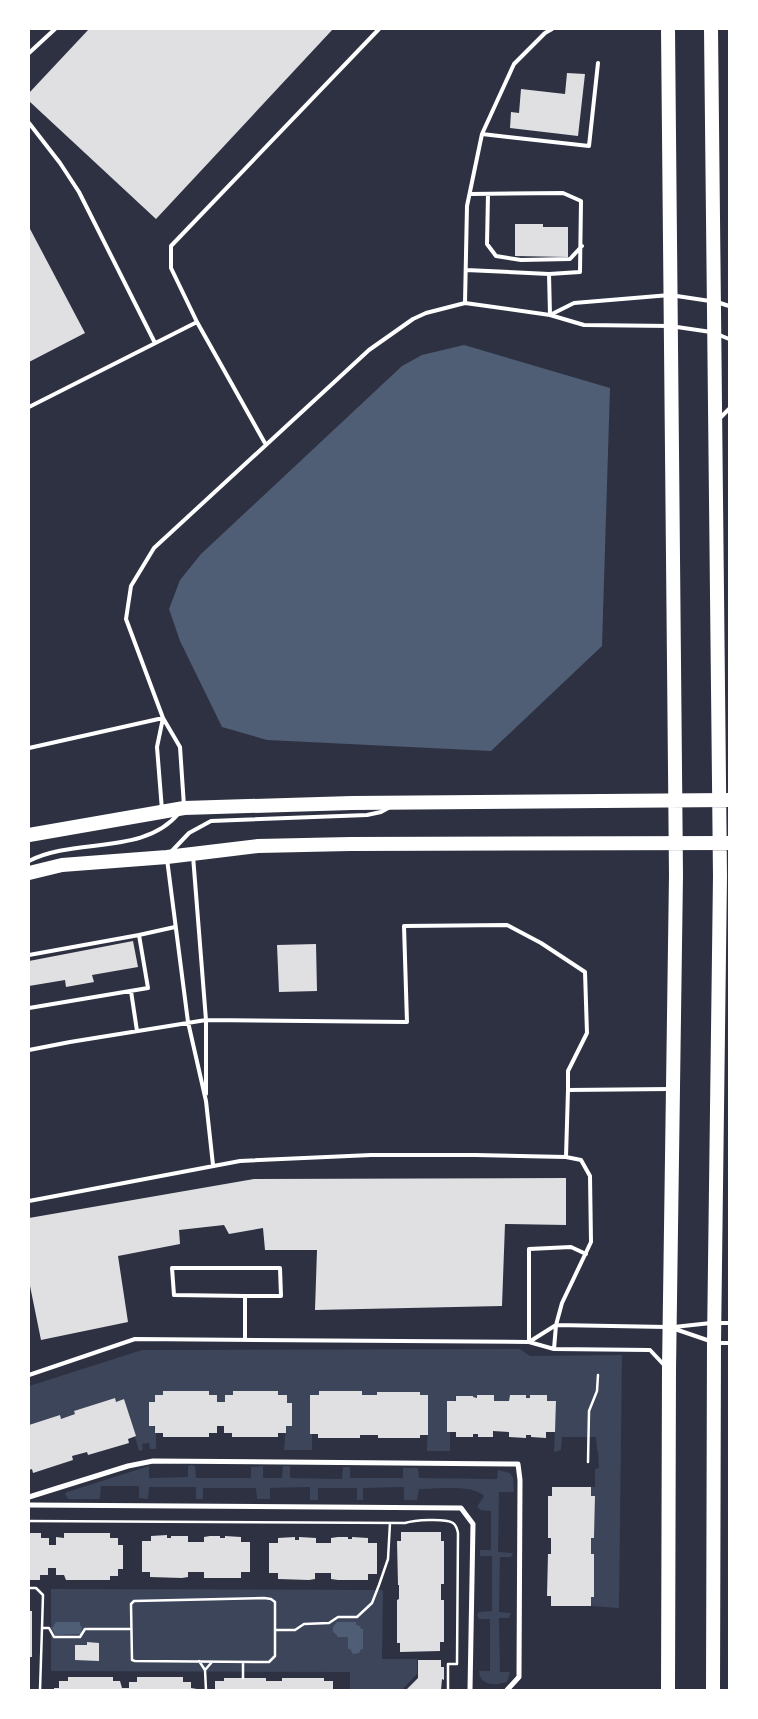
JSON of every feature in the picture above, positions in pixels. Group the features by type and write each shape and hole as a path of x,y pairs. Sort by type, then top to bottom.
{"highway":[{"path":"668,29 675,800 669,1370 668,1690"},
{"path":"711,29 714,424 724,800 714,1343 713,1690"},
{"path":"29,835 162,810 184,808 398,802 724,800"},
{"path":"29,873 62,865 167,857 258,846 332,844 724,843"}],"street":[{"path":"29,1497 128,1466 153,1461 518,1464 520,1480 519,1677 508,1690"},
{"path":"29,1505 461,1508 473,1524 470,1690"}],"lane":[{"path":"29,53 55,29"},
{"path":"266,445 197,322 171,268 171,246 379,29"},
{"path":"465,303 467,206 482,134 514,64 545,33 552,29"},
{"path":"482,134 589,146 598,63"},
{"path":"29,123 60,163 79,192 155,343"},
{"path":"466,270 549,274 580,272 582,246 581,201 563,193 470,194"},
{"path":"488,194 487,244 496,256 521,260 570,259 582,246"},
{"path":"549,274 550,314"},
{"path":"550,314 574,303 670,295 713,301 729,306"},
{"path":"29,862 39,856 56,851 140,838 152,834 164,828 184,808 180,747 163,718 126,619 132,586 154,548 370,350 413,319 426,313 465,303 550,314 584,325 670,326 714,333 729,339"},
{"path":"29,407 197,322"},
{"path":"714,424 729,409"},
{"path":"29,748 163,718"},
{"path":"162,810 157,747 163,718"},
{"path":"214,1165 206,1101 188,1022 167,857 189,834 212,821 367,815 381,812 398,802"},
{"path":"193,854 206,1020 206,1101"},
{"path":"29,1050 206,1020 407,1022 404,926 508,924 585,972 587,1034 568,1071 566,1157"},
{"path":"29,955 139,935 175,926"},
{"path":"29,1008 148,988 139,935"},
{"path":"131,991 137,1031"},
{"path":"568,1090 673,1089"},
{"path":"29,1201 240,1161 371,1155 566,1157 581,1160 590,1176 591,1242 562,1303 556,1325 554,1349"},
{"path":"529,1342 529,1249 571,1247 586,1254"},
{"path":"172,1268 280,1268 281,1296 245,1296 174,1294 172,1268"},
{"path":"245,1296 245,1339"},
{"path":"529,1342 556,1325 670,1328 729,1323"},
{"path":"670,1328 714,1343 729,1343"},
{"path":"29,1375 135,1340 245,1339 529,1342 554,1349 650,1350 669,1370"}],"path":[{"path":"588,1462 589,1411 597,1391 598,1375"},
{"path":"29,1521 390,1523 448,1521 458,1528 457,1664 448,1664 448,1690"},
{"path":"275,1630 295,1630 304,1624 329,1624 338,1617 357,1617 372,1603 388,1560 390,1523"},
{"path":"29,1588 36,1588 43,1595 40,1690"},
{"path":"271,1599 274,1602 275,1630 274,1656 269,1662 135,1661 131,1657 131,1604 134,1601 271,1599"},
{"path":"42,1628 50,1628 54,1637 80,1637 85,1629 131,1629"},
{"path":"199,1661 205,1670 206,1690"},
{"path":"205,1670 212,1662"},
{"path":"243,1662 243,1678"}],"shaded area":[{"path":"464,345 610,388 602,646 491,751 267,740 222,727 180,641 169,609 180,580 201,554 402,366 422,355"},
{"path":"520,1349 530,1356 622,1355 619,1608 591,1606 591,1597 594,1596 594,1554 591,1554 591,1538 594,1538 595,1496 591,1496 591,1487 595,1487 595,1469 599,1468 596,1437 562,1437 561,1450 554,1452 556,1401 547,1401 547,1395 530,1395 530,1398 510,1395 509,1401 494,1401 494,1395 478,1395 477,1398 473,1396 456,1396 450,1432 450,1451 427,1451 428,1395 420,1395 420,1392 378,1392 377,1395 310,1395 312,1450 284,1450 286,1426 292,1426 292,1403 287,1403 278,1395 278,1391 233,1391 233,1395 225,1395 225,1402 217,1402 217,1395 209,1395 208,1391 164,1391 163,1395 155,1402 149,1402 156,1433 156,1449 150,1449 149,1443 142,1444 143,1450 139,1451 124,1399 116,1402 114,1398 75,1411 75,1414 61,1419 59,1416 29,1425 29,1386 142,1350"},
{"path":"149,1466 149,1478 188,1477 188,1466 195,1466 196,1478 251,1478 251,1467 263,1466 263,1478 282,1478 283,1466 290,1466 290,1478 342,1479 343,1467 350,1467 350,1478 403,1478 403,1468 418,1468 419,1478 497,1479 498,1470 510,1473 513,1478 514,1492 499,1492 498,1552 513,1553 511,1557 500,1557 499,1612 511,1613 509,1618 499,1618 500,1672 510,1672 507,1682 489,1684 482,1680 479,1671 490,1671 490,1619 479,1619 477,1615 479,1612 492,1611 492,1556 480,1556 480,1550 491,1550 491,1511 481,1510 477,1507 484,1496 478,1492 463,1489 419,1489 417,1500 404,1500 404,1487 363,1488 363,1500 357,1500 357,1488 318,1488 318,1500 310,1500 310,1487 270,1488 270,1499 257,1499 256,1488 203,1488 203,1499 196,1499 196,1487 149,1487 148,1499 139,1498 139,1486 101,1486 100,1498 98,1499 68,1499 65,1494"},
{"path":"51,1589 383,1590 382,1659 417,1659 417,1674 402,1690 350,1690 350,1672 51,1671"},
{"path":"56,1622 80,1622 82,1627 81,1634 55,1635 52,1628"},
{"path":"337,1622 356,1622 356,1625 363,1629 363,1649 359,1653 353,1654 348,1649 348,1637 337,1637 333,1632 333,1627"}],"building":[{"path":"89,29 333,29 156,219 29,101 29,93"},
{"path":"567,73 585,74 578,136 510,128 511,112 519,113 521,89 565,94"},
{"path":"515,224 543,224 543,227 568,227 568,257 515,256"},
{"path":"29,227 85,333 29,362"},
{"path":"133,941 138,967 92,975 94,982 66,987 65,980 29,986 29,961"},
{"path":"316,944 317,991 279,992 277,945"},
{"path":"566,1178 566,1225 505,1224 502,1306 315,1310 317,1250 265,1250 263,1228 229,1234 224,1225 179,1230 180,1244 118,1256 128,1322 41,1340 29,1281 29,1218 254,1179"},
{"path":"163,1391 209,1391 209,1395 217,1395 217,1402 225,1402 225,1395 233,1395 233,1391 278,1391 278,1395 287,1395 287,1403 292,1403 292,1426 286,1426 286,1433 278,1433 278,1437 232,1437 232,1433 224,1433 224,1426 217,1426 217,1433 209,1433 209,1437 163,1437 163,1433 155,1433 155,1426 149,1426 149,1402 155,1402 155,1395 163,1395"},
{"path":"319,1391 362,1391 362,1395 377,1395 377,1392 420,1392 420,1395 428,1395 428,1435 420,1435 420,1438 378,1438 378,1435 360,1435 360,1438 318,1438 318,1434 310,1434 310,1395 319,1395"},
{"path":"477,1395 494,1395 494,1401 509,1401 510,1395 526,1395 526,1398 530,1398 530,1395 547,1395 547,1401 556,1401 555,1432 546,1432 546,1438 526,1435 526,1438 509,1437 509,1432 493,1431 493,1437 478,1437 478,1434 473,1434 473,1437 456,1437 456,1432 447,1432 447,1401 456,1401 456,1396 473,1396 477,1398"},
{"path":"115,1398 116,1402 124,1399 136,1436 128,1439 129,1443 88,1455 87,1452 72,1456 73,1460 33,1473 32,1469 29,1470 29,1425 60,1415 61,1419 75,1414 74,1411"},
{"path":"552,1487 591,1487 591,1496 595,1496 594,1538 591,1538 591,1554 594,1554 594,1597 591,1597 591,1606 551,1606 551,1596 547,1596 548,1554 551,1554 551,1538 548,1538 548,1496 552,1496"},
{"path":"401,1532 441,1532 441,1541 444,1541 444,1584 441,1584 441,1600 444,1600 444,1642 440,1642 440,1651 400,1652 400,1643 397,1643 399,1585 397,1541 401,1541"},
{"path":"30,1533 41,1533 41,1538 49,1538 49,1545 56,1545 56,1537 64,1538 64,1533 110,1533 110,1538 118,1538 118,1545 123,1545 123,1569 118,1569 118,1576 110,1576 110,1580 66,1580 64,1575 56,1575 56,1568 48,1568 48,1575 40,1575 40,1580 29,1580"},
{"path":"167,1535 167,1538 171,1538 171,1536 188,1536 188,1542 204,1542 204,1537 210,1536 220,1536 220,1538 225,1538 225,1536 241,1537 241,1542 250,1542 250,1572 241,1572 241,1578 204,1578 204,1572 188,1572 188,1577 182,1578 150,1577 150,1572 142,1572 142,1541 151,1541 151,1536"},
{"path":"295,1537 295,1540 299,1540 299,1537 316,1538 316,1543 331,1543 331,1538 338,1537 348,1537 348,1539 352,1539 352,1537 368,1538 368,1543 377,1543 377,1574 368,1574 368,1580 331,1579 331,1573 315,1573 315,1579 309,1580 278,1579 278,1573 269,1573 269,1543 278,1543 278,1538"},
{"path":"29,1611 32,1611 32,1657 29,1657"},
{"path":"87,1642 99,1643 99,1661 75,1660 75,1645 87,1645"},
{"path":"418,1660 441,1660 441,1667 444,1667 444,1680 442,1679 441,1690 406,1690 418,1678"},
{"path":"68,1677 113,1677 113,1681 120,1681 122,1688 129,1688 129,1682 137,1682 137,1677 183,1677 183,1682 191,1682 191,1688 197,1690 54,1690 54,1688 59,1688 59,1681 68,1681"},
{"path":"224,1678 266,1678 266,1681 282,1681 282,1678 324,1678 324,1681 333,1681 333,1690 215,1690 215,1681 224,1681"}]}
